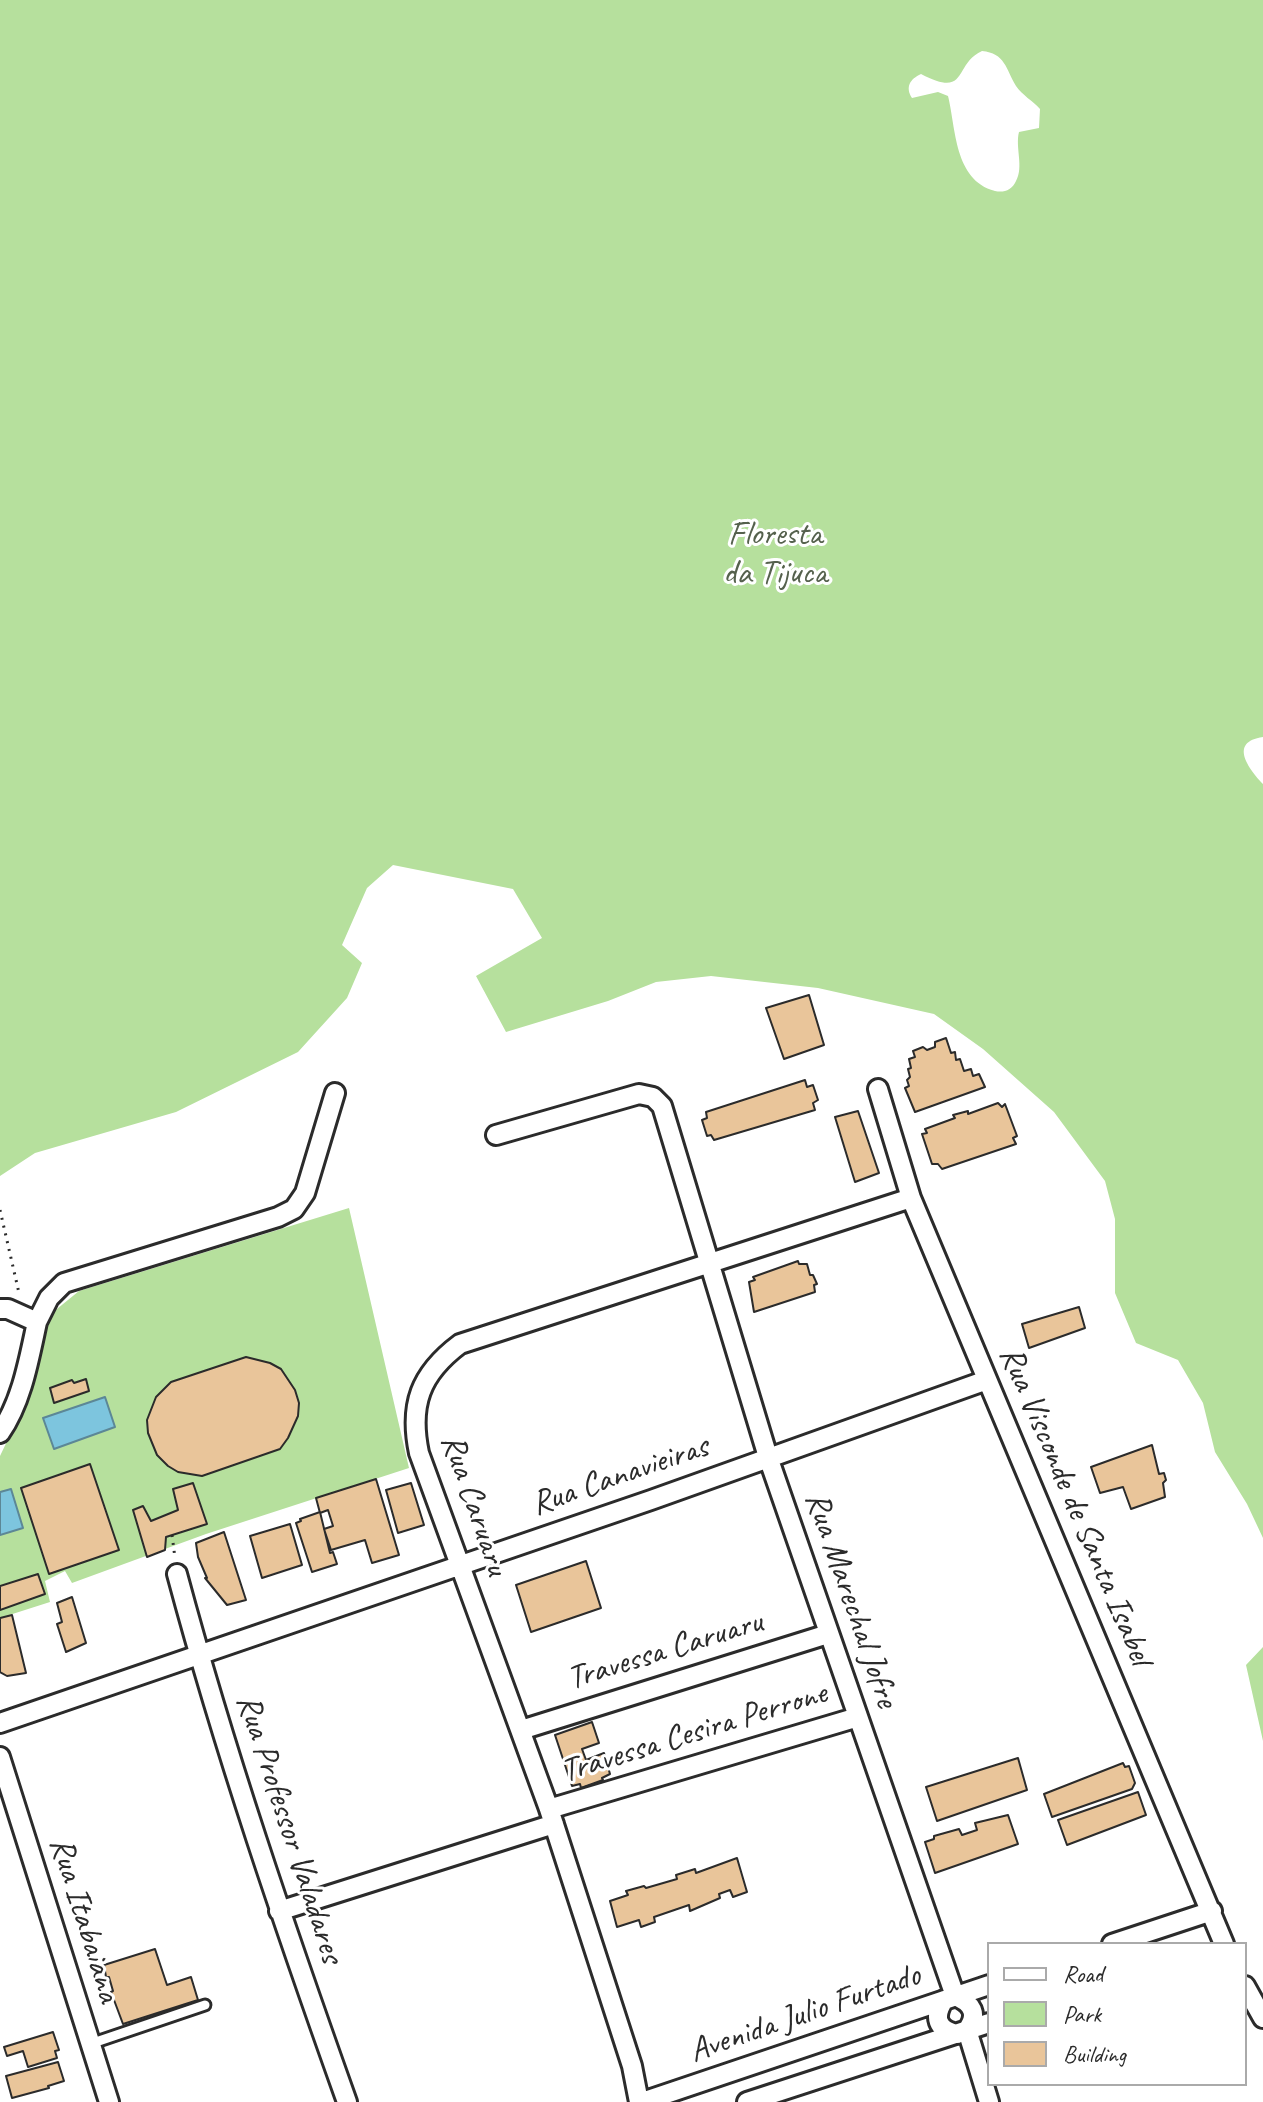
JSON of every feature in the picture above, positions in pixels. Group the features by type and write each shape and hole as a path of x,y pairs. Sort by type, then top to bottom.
{"street":[{"name":"Rua Visconde de Santa Isabel","path":"878,1089 911,1198 1223,1942"},
{"path":"0,1433 24,1378 31,1319 49,1298 64,1283 278,1217 294,1209 305,1193 335,1093"},
{"name":"Rua Marechal Jofre","path":"496,1135 639,1094 653,1097 662,1106 768,1457 858,1717 950,1998"},
{"name":"Rua Caruaru","path":"650,2101 632,2066 521,1730 419,1453 414,1427 423,1384 432,1369 460,1344 911,1198"},
{"path":"0,1309 8,1309 31,1319"},
{"name":"Rua Canavieiras","path":"0,1723 651,1500 987,1380"},
{"name":"Rua Professor Valadares","path":"177,1574 199,1655 279,1911 347,2102"},
{"name":"Travessa Caruaru","path":"521,1730 828,1634"},
{"name":"Travessa Cesira Perrone","path":"279,1911 551,1817 858,1717"},
{"name":"Rua Itabaiana","path":"0,1757 109,2102"},
{"path":"1118,1942 1212,1911"},
{"name":"Avenida Julio Furtado","path":"650,2101 987,1986"},
{"path":"1247,1990 1263,2018"},
{"name":"Rua Marechal Jofre","path":"950,1998 966,2000 972,2007 974,2016 962,2032 947,2032 940,2026 938,2009 950,1998"},
{"name":"Avenida Julio Furtado","path":"747,2102 987,2024"},
{"name":"Rua Marechal Jofre","path":"962,2032 989,2102"}],"lane":[{"path":"90,2044 205,2005"}],"path":[{"path":"0,1210 31,1319"},
{"path":"172,1535 177,1574"}],"green space":[{"name":"Floresta da Tijuca","path":"0,0 1263,0 1263,737 1246,744 1244,750 1248,764 1263,784 1263,1538 1247,1504 1215,1452 1203,1403 1178,1360 1136,1343 1115,1293 1115,1219 1105,1181 1054,1112 983,1049 934,1014 818,988 711,976 656,982 608,1001 506,1032 476,976 542,938 513,889 393,865 367,888 342,945 362,963 347,998 298,1052 176,1112 35,1153 0,1176","holes":["982,51 1000,58 1018,89 1040,109 1039,128 1019,132 1018,175 1012,187 1002,192 982,185 964,165 948,96 938,92 912,98 909,90 911,81 921,74 936,81 954,81 973,57"]},
{"path":"349,1208 409,1468 206,1534 72,1583 65,1571 45,1581 50,1602 0,1618 0,1456 21,1412 35,1356 52,1313 79,1291"},
{"path":"1263,1647 1263,1741 1246,1665"}],"water":[{"path":"105,1397 115,1427 54,1449 43,1418"},
{"path":"11,1489 23,1528 0,1535 0,1492"}],"building":[{"path":"809,995 824,1045 784,1059 766,1008"},
{"path":"946,1038 951,1053 955,1052 956,1060 960,1059 964,1071 971,1069 973,1076 979,1074 985,1087 915,1112 905,1088 909,1086 909,1059 915,1057 913,1051 935,1047 935,1042"},
{"path":"805,1080 807,1087 813,1085 818,1100 813,1103 815,1110 714,1140 711,1135 707,1136 702,1120 707,1118 706,1112"},
{"path":"998,1103 1002,1107 1005,1104 1017,1136 1013,1138 1016,1144 942,1169 938,1164 932,1164 922,1134 927,1133 925,1129 955,1118 953,1115 968,1111 968,1114"},
{"path":"858,1111 879,1173 855,1182 835,1117"},
{"path":"798,1261 799,1264 807,1264 817,1284 814,1285 815,1292 754,1312 749,1282 755,1280 753,1277"},
{"path":"1079,1307 1085,1328 1029,1348 1022,1324"},
{"path":"246,1357 281,1369 295,1390 299,1403 298,1416 288,1438 280,1449 202,1476 178,1472 168,1466 157,1455 148,1433 147,1420 156,1397 171,1382"},
{"path":"86,1379 89,1391 54,1403 50,1388 72,1380 74,1383"},
{"path":"1152,1445 1159,1474 1164,1473 1166,1480 1163,1483 1165,1497 1131,1509 1123,1487 1100,1493 1091,1467"},
{"path":"90,1464 119,1550 49,1574 21,1488"},
{"path":"376,1479 399,1555 372,1563 365,1540 331,1550 324,1529 333,1526 328,1510 320,1513 316,1498"},
{"path":"193,1483 207,1524 166,1537 165,1550 147,1557 133,1510 143,1506 151,1521 178,1510 173,1489"},
{"path":"411,1483 424,1525 398,1533 386,1490"},
{"path":"320,1512 330,1553 333,1552 337,1564 312,1572 296,1523"},
{"path":"290,1524 302,1565 262,1578 250,1536"},
{"path":"224,1532 246,1600 227,1605 205,1578 196,1543"},
{"path":"586,1561 601,1608 531,1632 516,1585"},
{"path":"38,1574 45,1594 0,1610 0,1586"},
{"path":"72,1597 86,1643 66,1652 57,1624 62,1622 57,1603"},
{"path":"12,1615 26,1673 7,1676 0,1672 0,1618"},
{"path":"592,1722 599,1743 582,1749 586,1760 604,1753 610,1774 581,1788 580,1784 572,1786 555,1735"},
{"path":"1018,1758 1027,1790 937,1821 926,1787"},
{"path":"1123,1763 1125,1767 1129,1766 1135,1783 1132,1789 1052,1817 1044,1794"},
{"path":"1138,1792 1146,1815 1067,1845 1058,1820"},
{"path":"1008,1815 1018,1844 935,1873 925,1842 959,1829 962,1835 977,1830 975,1823"},
{"path":"737,1858 747,1892 733,1897 730,1890 719,1894 720,1898 690,1911 689,1905 654,1917 655,1922 641,1927 639,1920 617,1927 610,1901 628,1895 626,1891 677,1879 676,1875 695,1869 696,1873"},
{"path":"155,1949 167,1985 191,1977 198,2000 123,2024 104,1965"},
{"path":"53,2032 59,2050 55,2051 57,2058 28,2067 23,2051 7,2056 4,2047"},
{"path":"58,2062 64,2081 12,2098 6,2076"}]}
